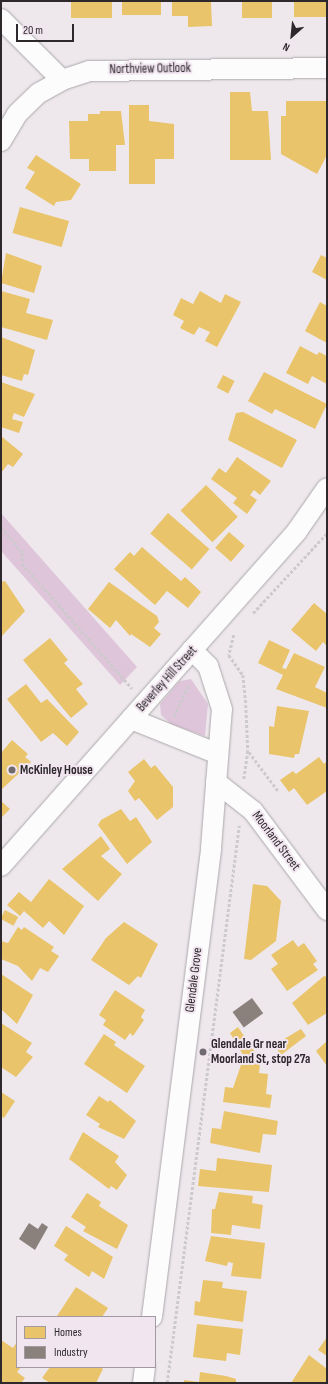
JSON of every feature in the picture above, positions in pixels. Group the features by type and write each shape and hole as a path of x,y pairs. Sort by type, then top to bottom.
{"street":[{"path":"1,19 62,80"},
{"name":"Northview Outlook","path":"1,141 17,114 39,93 62,80 89,72 118,68 327,68"},
{"name":"Beverley Hill Street","path":"1,866 297,531 327,488"},
{"name":"Glendale Grove","path":"152,1316 211,848 222,709 218,690 208,666 192,650"},
{"path":"131,719 218,754"},
{"name":"Moorland Street","path":"216,782 253,810 327,910"},
{"path":"143,1383 145,1368"}],"path":[{"path":"1,527 23,552 22,563 133,690"},
{"path":"247,620 327,533"},
{"path":"237,631 228,648 243,675 248,751 244,780"},
{"path":"171,724 191,679"},
{"path":"248,751 279,792"},
{"path":"167,1383 238,836"}],"shaded area":[{"path":"1,513 137,667 120,685 1,551"},
{"path":"191,679 208,704 205,736 171,724 161,715 160,704 180,681"}],"building: Homes":[{"path":"71,1 112,1 112,18 71,18"},
{"path":"122,1 161,1 161,15 122,15"},
{"path":"172,1 211,1 212,26 188,27 188,16 172,16"},
{"path":"242,1 272,1 272,18 242,18"},
{"path":"294,1 327,1 327,17 294,17"},
{"path":"230,92 250,92 252,111 268,111 271,160 230,160"},
{"path":"286,101 327,101 327,155 317,174 281,154 281,116 286,116"},
{"path":"129,105 149,105 149,121 174,124 174,159 155,159 155,184 129,184"},
{"path":"100,111 121,111 125,145 116,145 116,171 89,171 89,159 70,159 69,121 88,121 88,114 100,114"},
{"path":"36,155 81,184 71,200 56,202 54,206 25,188 35,172 27,168"},
{"path":"20,207 69,221 62,247 13,233"},
{"path":"6,253 42,266 34,293 1,283"},
{"path":"321,255 327,258 327,280 312,272"},
{"path":"1,291 30,299 26,313 53,320 47,340 1,327"},
{"path":"200,291 221,303 225,294 241,302 217,347 205,341 210,332 199,327 194,335 180,328 184,321 173,315 181,298 193,304"},
{"path":"320,302 327,306 327,343 305,331"},
{"path":"1,337 35,350 28,375 24,374 22,381 1,375"},
{"path":"300,346 317,355 319,352 327,356 327,384 312,376 308,384 286,373"},
{"path":"264,372 327,404 315,429 275,409 272,414 248,401"},
{"path":"223,375 235,381 228,393 217,387"},
{"path":"1,382 35,394 24,417 14,413 12,419 23,422 19,433 1,427"},
{"path":"243,412 297,440 282,468 228,440 236,413"},
{"path":"1,436 23,454 13,467 8,464 1,473"},
{"path":"237,457 271,481 260,495 254,490 250,495 257,500 247,514 233,503 237,498 211,479 219,468 226,473"},
{"path":"206,485 238,517 212,542 181,510"},
{"path":"168,513 210,549 192,569 150,533"},
{"path":"229,532 245,546 231,562 215,548"},
{"path":"142,547 181,581 185,577 201,592 188,608 167,591 155,605 114,569 130,552 134,556"},
{"path":"5,581 25,611 1,637 1,582"},
{"path":"109,582 157,616 159,622 154,628 161,634 150,647 131,634 130,636 116,620 110,628 88,609"},
{"path":"314,603 327,614 327,646 323,642 316,651 291,630"},
{"path":"50,638 68,660 64,663 83,684 76,689 88,704 71,718 23,660"},
{"path":"269,640 290,650 282,668 286,669 294,653 325,667 315,687 327,693 327,708 276,689 283,675 258,663"},
{"path":"26,684 41,703 47,699 79,732 67,746 53,733 41,742 7,699"},
{"path":"277,706 309,711 299,754 295,754 294,758 269,754 269,726 274,727"},
{"name":"McKinley House","path":"12,740 28,754 25,757 31,762 1,790 1,753"},
{"path":"319,757 324,764 327,761 327,791 307,805 294,788 289,792 280,780 293,771 296,774"},
{"path":"144,759 151,768 155,765 173,787 173,807 157,820 139,798 135,801 128,791 135,781 128,772"},
{"path":"1,801 10,809 1,818"},
{"path":"121,809 130,821 136,817 152,842 127,864 98,825 101,820"},
{"path":"101,836 110,849 101,856 122,874 98,901 62,869"},
{"path":"49,879 84,906 64,935 49,921 43,928 24,911 20,916 7,905 19,892 31,902"},
{"path":"253,884 267,886 281,901 276,941 251,960 244,959"},
{"path":"5,910 18,917 14,926 1,919"},
{"path":"124,922 158,944 141,978 138,976 129,985 91,960 106,938"},
{"path":"18,927 22,930 24,927 54,947 51,951 59,956 48,972 40,968 32,981 18,966 1,959 1,941 8,943"},
{"path":"293,940 298,947 304,943 317,961 313,964 318,970 287,991 271,969 278,964 271,955"},
{"path":"1,974 33,995 17,1024 1,1009"},
{"path":"324,976 327,977 327,1013 308,1025 292,1003"},
{"path":"115,990 145,1010 141,1017 144,1020 133,1036 130,1033 125,1040 103,1025 106,1020 99,1015"},
{"path":"1,1023 32,1043 26,1052 33,1057 16,1077 1,1067"},
{"path":"238,1027 256,1054 246,1060 230,1033"},
{"path":"301,1029 306,1036 281,1055 274,1045"},
{"path":"104,1034 116,1042 114,1045 145,1066 127,1093 84,1064"},
{"path":"327,1041 327,1066 316,1051"},
{"path":"242,1062 260,1064 259,1073 268,1074 266,1094 272,1095 270,1108 223,1102 225,1087 233,1088"},
{"path":"1,1092 15,1101 4,1118 1,1116"},
{"path":"99,1096 108,1102 110,1100 136,1121 124,1139 98,1127 100,1124 86,1115"},
{"path":"224,1111 278,1121 276,1135 263,1134 260,1153 210,1143 212,1128 221,1129"},
{"path":"83,1132 119,1156 115,1162 127,1175 117,1190 111,1186 109,1189 69,1159"},
{"path":"217,1158 272,1165 269,1192 198,1186 200,1169 216,1171"},
{"path":"219,1192 253,1196 252,1203 263,1205 260,1229 232,1225 231,1235 211,1233 212,1209 215,1209"},
{"path":"87,1193 101,1202 99,1206 128,1225 117,1249 83,1231 86,1227 71,1217"},
{"path":"66,1226 113,1257 104,1279 92,1271 89,1277 64,1260 68,1255 54,1246"},
{"path":"211,1236 265,1243 261,1279 231,1276 233,1263 228,1262 227,1266 205,1261"},
{"path":"203,1280 223,1282 222,1288 247,1291 243,1322 194,1315 195,1301 200,1302"},
{"path":"76,1287 108,1308 103,1316 57,1316"},
{"path":"197,1324 243,1329 240,1355 227,1353 226,1361 193,1357"},
{"path":"327,1337 327,1356 318,1350"},
{"path":"1,1340 13,1348 16,1344 16,1368 20,1368 17,1372 25,1378 21,1383 1,1383"},
{"path":"309,1355 327,1369 327,1383 291,1383"},
{"path":"49,1368 103,1369 96,1383 50,1383 42,1378"},
{"path":"200,1372 236,1379 236,1383 184,1383 184,1380 199,1382"}],"building: Industry":[{"path":"252,998 263,1013 244,1027 233,1012"},
{"path":"29,1223 38,1229 42,1223 48,1227 35,1250 19,1239"}],"place":[{"name":"McKinley House","path":"12,770"},
{"name":"Glendale Gr near Moorland St, stop 27a","path":"203,1052"}]}
